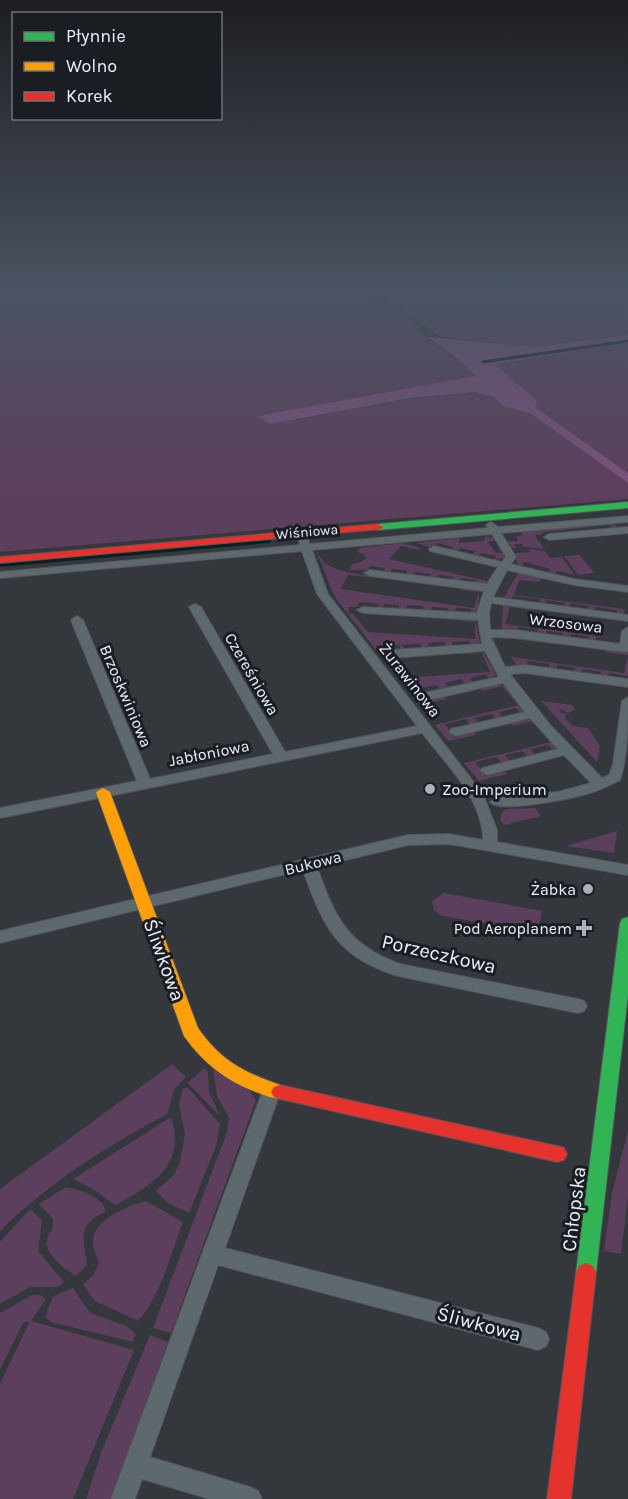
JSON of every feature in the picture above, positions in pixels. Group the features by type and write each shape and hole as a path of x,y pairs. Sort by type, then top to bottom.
{"street":[{"path":"0,561 304,541 486,517 628,504"},
{"path":"486,517 511,557 488,594 483,617 488,647 503,675 601,785"},
{"name":"Wiśniowa","path":"0,575 304,541 495,531 623,519 627,530 549,537"},
{"name":"Żurawinowa","path":"304,541 323,594 476,794 490,830 490,846"},
{"path":"434,549 574,582 628,589"},
{"name":"Wrzosowa","path":"370,573 628,618"},
{"name":"Czereśniowa","path":"195,608 281,756"},
{"path":"363,610 483,617"},
{"name":"Brzoskwiniowa","path":"76,620 145,784"},
{"name":"Wrzosowa","path":"485,633 515,634 626,648 628,631"},
{"path":"390,654 488,647"},
{"path":"428,696 525,669 628,683"},
{"path":"497,802 557,798 601,785 615,777 618,771 628,701"},
{"path":"456,732 535,713"},
{"name":"Jabłoniowa","path":"1,810 145,784 425,728"},
{"path":"486,771 568,750"},
{"name":"Śliwkowa","path":"103,792 193,1037 204,1051 225,1069 272,1090 557,1154"},
{"name":"Bukowa","path":"0,937 423,838 490,846 628,870"},
{"name":"Porzeczkowa","path":"309,864 333,927 344,941 371,960 398,970 578,1006"},
{"name":"Chłopska","path":"559,1499 628,923"},
{"path":"123,1499 272,1090"},
{"name":"Śliwkowa","path":"211,1254 538,1339"},
{"path":"136,1465 250,1499"}],"shaded area":[{"path":"0,358 455,358 470,369 475,376 259,417 270,424 410,398 475,392 493,397 505,407 530,413 628,483 628,499 0,552"},
{"path":"457,358 533,358 495,364 537,401 535,407 628,473 628,483 530,413 505,407 493,397 475,392 410,398 270,424 258,416 475,376"},
{"path":"533,358 628,358 628,473 534,406 494,364"},
{"path":"610,523 618,527 614,529 610,525 542,532 543,534 535,535 544,549 524,547 522,544 514,544 516,548 512,548 507,541 518,541 516,536 523,535 521,531"},
{"path":"485,536 496,540 488,542 496,553 504,553 505,558 494,560 496,556 481,553 479,556 472,555 475,551 460,548 456,552 450,550 453,547 438,543 430,547 416,543 460,538 459,543 484,541"},
{"path":"403,543 421,548 419,550 401,546 389,559 487,581 485,584 476,585 476,580 461,578 459,583 452,582 453,577 438,575 436,579 429,579 430,574 415,572 413,576 406,575 407,571 392,569 390,573 383,573 385,568 370,566 368,570 349,570 352,564 366,558 357,552 359,548"},
{"path":"528,549 545,551 550,558 562,557 575,575 558,571 554,574 548,573 550,569 525,562 522,566 518,565 515,553 530,552"},
{"path":"316,550 324,562 333,568 369,575 368,577 348,575 341,589 474,608 479,592 478,610 472,614 471,609 456,608 455,613 448,612 448,608 432,607 431,611 423,611 423,606 407,605 407,610 399,610 399,605 384,604 382,609 379,608 379,604 359,602 357,607 349,607 348,613 353,614 368,632 475,639 475,622 456,620 456,618 474,620 475,621 480,642 471,645 469,641 452,642 454,647 447,647 444,642 428,643 429,648 422,649 420,644 403,645 405,650 401,650 399,645 382,647 387,659 403,678 490,672 482,653 462,654 461,652 484,653 496,675 490,679 485,674 470,678 474,683 466,685 461,679 445,683 449,688 441,690 436,685 416,689 426,701 444,696 447,699 419,705 334,596"},
{"path":"580,555 594,573 578,575 564,556"},
{"path":"520,570 542,576 540,582 519,580 514,595 625,609 624,613 617,614 617,610 595,607 594,611 588,610 588,606 571,603 569,608 564,607 565,603 547,600 545,605 539,604 540,599 513,596 511,600 503,599"},
{"path":"462,587 479,592 461,590"},
{"path":"503,603 533,608 533,610 510,607 505,624 621,639 596,637 595,642 588,641 588,636 571,634 570,639 562,638 563,633 547,631 545,635 537,634 538,629 518,627 516,632 502,631"},
{"path":"606,649 628,652 628,655 606,652"},
{"path":"628,655 628,676 609,673 608,678 600,677 601,672 583,669 582,674 574,673 575,668 557,665 556,670 549,669 549,664 528,661 526,666 517,666 511,657 624,673"},
{"path":"496,684 504,686 524,708 524,711 520,713 516,708 499,712 503,717 496,719 491,714 474,718 478,723 470,725 466,719 445,724 455,738 473,731 476,735 448,741 435,725 518,705 502,686 483,691 480,688"},
{"path":"541,701 572,705 575,710 568,713 562,709 558,712 566,714 565,718 573,726 588,728 600,746 597,762"},
{"path":"526,719 534,720 557,746 553,750 548,745 531,749 535,755 528,757 522,751 505,755 510,761 502,763 497,757 475,762 486,776 504,770 507,774 479,781 464,763 551,742 533,721 513,726 510,723"},
{"path":"535,808 541,816 504,825 500,820 502,812 507,809"},
{"path":"617,831 614,853 566,846"},
{"path":"444,893 542,911 538,934 440,915 434,910 432,901"},
{"path":"172,1064 186,1077 175,1088 167,1114 79,1166 19,1213 0,1231 0,1189"},
{"path":"204,1068 208,1072 209,1092 220,1116 188,1083"},
{"path":"213,1069 248,1089 256,1100 171,1333 153,1328 227,1132 229,1118 217,1096"},
{"path":"183,1088 188,1088 220,1124 216,1146 189,1213 168,1203 156,1191 174,1175 180,1162 185,1134 179,1104"},
{"path":"171,1117 175,1134 170,1161 153,1182 141,1190 115,1205 93,1189 73,1179"},
{"path":"628,1131 628,1196 621,1254 604,1251 612,1193"},
{"path":"66,1187 95,1197 106,1211 86,1227 84,1239 87,1265 76,1276 57,1261 49,1251 47,1240 53,1222 39,1204"},
{"path":"146,1201 183,1222 165,1274 153,1299 138,1321 95,1301 83,1285 94,1274 99,1263 93,1239 100,1225 114,1214"},
{"path":"30,1209 42,1220 38,1251 64,1282 58,1287 30,1287 0,1304 0,1242"},
{"path":"73,1288 90,1313 127,1326 135,1333 133,1342 51,1322 45,1317 53,1296"},
{"path":"32,1295 41,1295 46,1299 31,1321 134,1350 73,1499 0,1499 0,1384 30,1321 23,1323 0,1369 0,1313"},
{"path":"150,1335 168,1342 111,1499 86,1499 101,1453"}],"waterway":[{"path":"483,362 511,358"},
{"path":"0,565 269,541"}],"traffic: fast":[{"path":"378,527 628,505"},
{"path":"586,1273 628,923"}],"traffic: slow":[{"path":"103,792 190,1031 207,1053 229,1070 253,1084 280,1092"}],"traffic: jam":[{"path":"0,560 378,527"},
{"path":"280,1092 557,1154"},
{"path":"559,1499 586,1273"}],"place":[{"name":"Zoo-Imperium","path":"430,789"},
{"name":"Żabka","path":"588,889"},
{"name":"Pod Aeroplanem","path":"584,928"}]}
